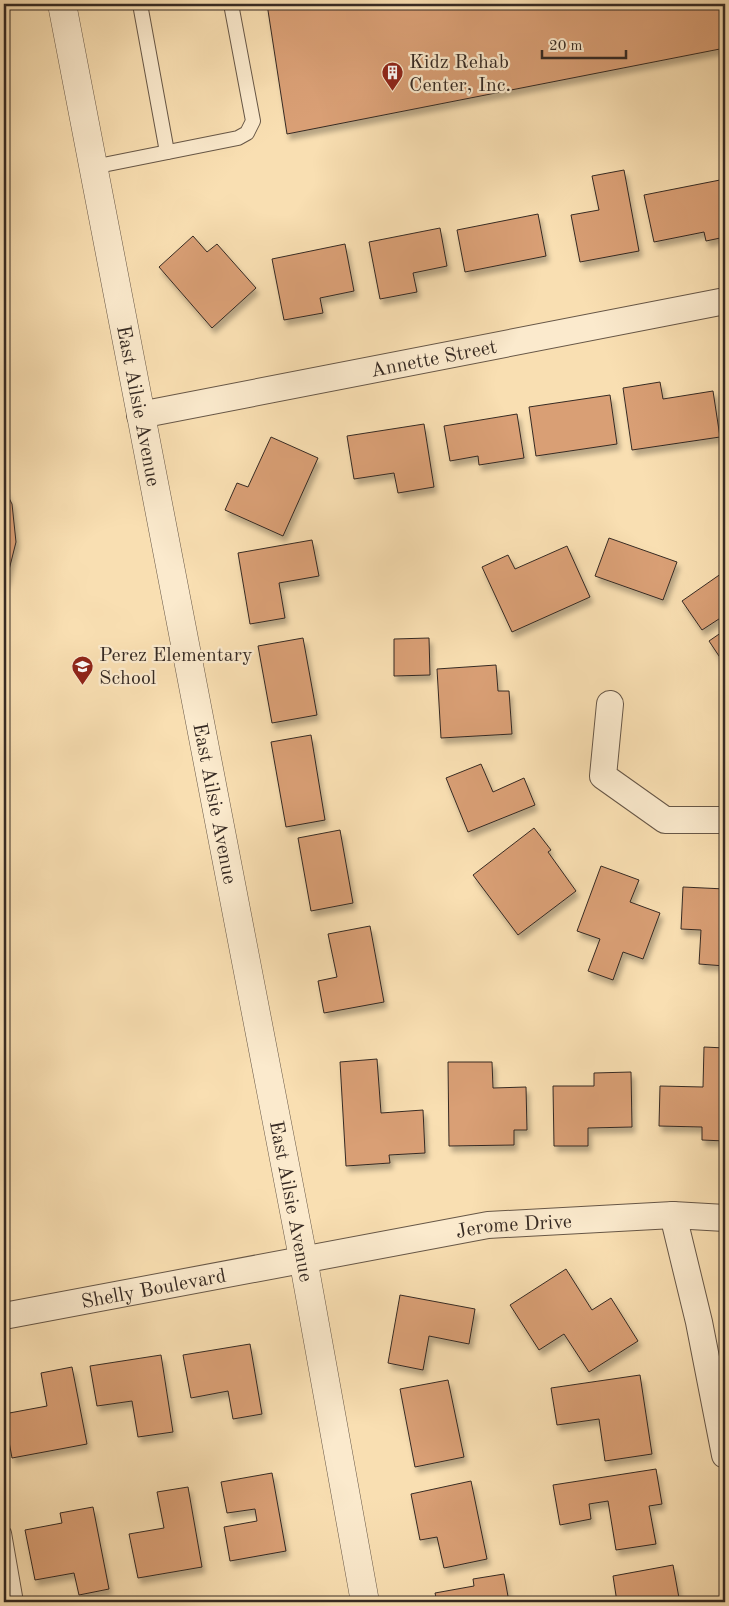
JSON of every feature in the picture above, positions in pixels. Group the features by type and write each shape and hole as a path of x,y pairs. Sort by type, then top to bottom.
{"street":[{"name":"East Ailsie Avenue","path":"62,4 303,1258 365,1602"},
{"name":"Annette Street","path":"140,415 725,301"},
{"path":"610,704 603,776 665,820 725,820"},
{"name":"Jerome Drive","path":"303,1258 488,1225 673,1215 725,1218"},
{"path":"673,1215 699,1322 725,1455"},
{"name":"Shelly Boulevard","path":"4,1316 303,1258"}],"lane":[{"path":"140,4 167,152"},
{"path":"93,167 238,138 247,133 252,121 231,4"},
{"path":"4,1533 16,1602"}],"building":[{"name":"Kidz Rehab Center, Inc.","path":"267,4 725,4 725,48 287,134"},
{"path":"624,170 639,251 580,262 571,215 599,210 592,176"},
{"path":"720,180 725,207 725,237 706,241 704,232 654,242 644,195"},
{"path":"538,214 546,256 465,272 457,230"},
{"path":"440,228 447,266 413,273 417,292 380,299 369,242"},
{"path":"193,236 207,252 217,244 256,288 212,328 159,267"},
{"path":"345,244 354,291 320,298 323,313 284,320 272,259"},
{"path":"660,382 663,399 713,391 720,437 632,450 623,388"},
{"path":"610,395 617,444 536,456 529,407"},
{"path":"517,414 524,458 479,465 478,456 450,461 444,426"},
{"path":"424,424 434,487 398,493 394,473 354,479 347,436"},
{"path":"271,437 318,458 283,536 225,510 237,483 248,487"},
{"path":"4,488 12,504 16,542 4,584"},
{"path":"609,538 677,562 663,600 595,576"},
{"path":"312,540 319,576 279,583 285,618 250,624 238,553"},
{"path":"567,546 590,597 512,632 482,567 508,555 515,569"},
{"path":"725,571 725,615 702,630 682,601"},
{"path":"725,630 725,665 709,641"},
{"path":"303,638 317,715 272,723 258,646"},
{"path":"429,638 430,675 394,676 394,639"},
{"path":"496,665 498,691 509,691 512,734 441,738 437,669"},
{"path":"311,735 325,820 286,827 271,742"},
{"path":"481,764 493,792 524,778 535,805 468,832 446,778"},
{"path":"534,828 551,850 548,852 576,891 518,935 473,875"},
{"path":"340,830 353,903 311,911 298,838"},
{"path":"601,866 639,880 630,902 660,913 643,959 623,952 613,980 588,971 600,939 577,931"},
{"path":"683,887 725,889 725,966 699,964 701,930 681,929"},
{"path":"370,926 384,1002 324,1013 318,981 337,977 328,934"},
{"path":"704,1047 725,1048 725,1141 702,1140 702,1127 659,1126 660,1086 703,1087"},
{"path":"377,1059 381,1113 423,1110 425,1153 389,1155 390,1163 346,1166 340,1062"},
{"path":"448,1062 492,1062 493,1088 526,1087 527,1130 514,1130 514,1145 449,1146"},
{"path":"631,1072 632,1127 588,1128 588,1146 554,1146 553,1086 594,1086 594,1073"},
{"path":"566,1269 592,1310 611,1298 638,1341 589,1372 564,1334 539,1350 510,1305"},
{"path":"400,1295 475,1309 469,1344 429,1336 423,1370 388,1363"},
{"path":"250,1344 262,1414 233,1419 228,1391 191,1398 183,1355"},
{"path":"161,1355 173,1432 138,1437 132,1401 97,1406 90,1366"},
{"path":"72,1367 87,1444 12,1458 4,1414 47,1406 41,1373"},
{"path":"640,1375 652,1454 605,1461 599,1419 557,1425 551,1388"},
{"path":"448,1380 464,1457 415,1467 400,1389"},
{"path":"656,1469 662,1504 649,1506 656,1544 616,1550 608,1501 589,1504 591,1519 560,1525 553,1485"},
{"path":"272,1473 286,1551 230,1561 224,1527 257,1521 255,1509 227,1513 221,1482"},
{"path":"471,1481 487,1559 444,1568 437,1537 420,1540 411,1494"},
{"path":"188,1487 202,1567 138,1578 129,1534 164,1528 157,1492"},
{"path":"93,1507 109,1589 79,1595 74,1573 35,1580 25,1530 62,1523 60,1513"},
{"path":"673,1565 679,1598 666,1600 667,1602 617,1602 613,1576"},
{"path":"504,1574 509,1602 437,1602 435,1593 474,1586 473,1579"}],"place":[{"name":"Kidz Rehab Center, Inc.","path":"393,91"},
{"name":"Perez Elementary School","path":"83,685"}]}
